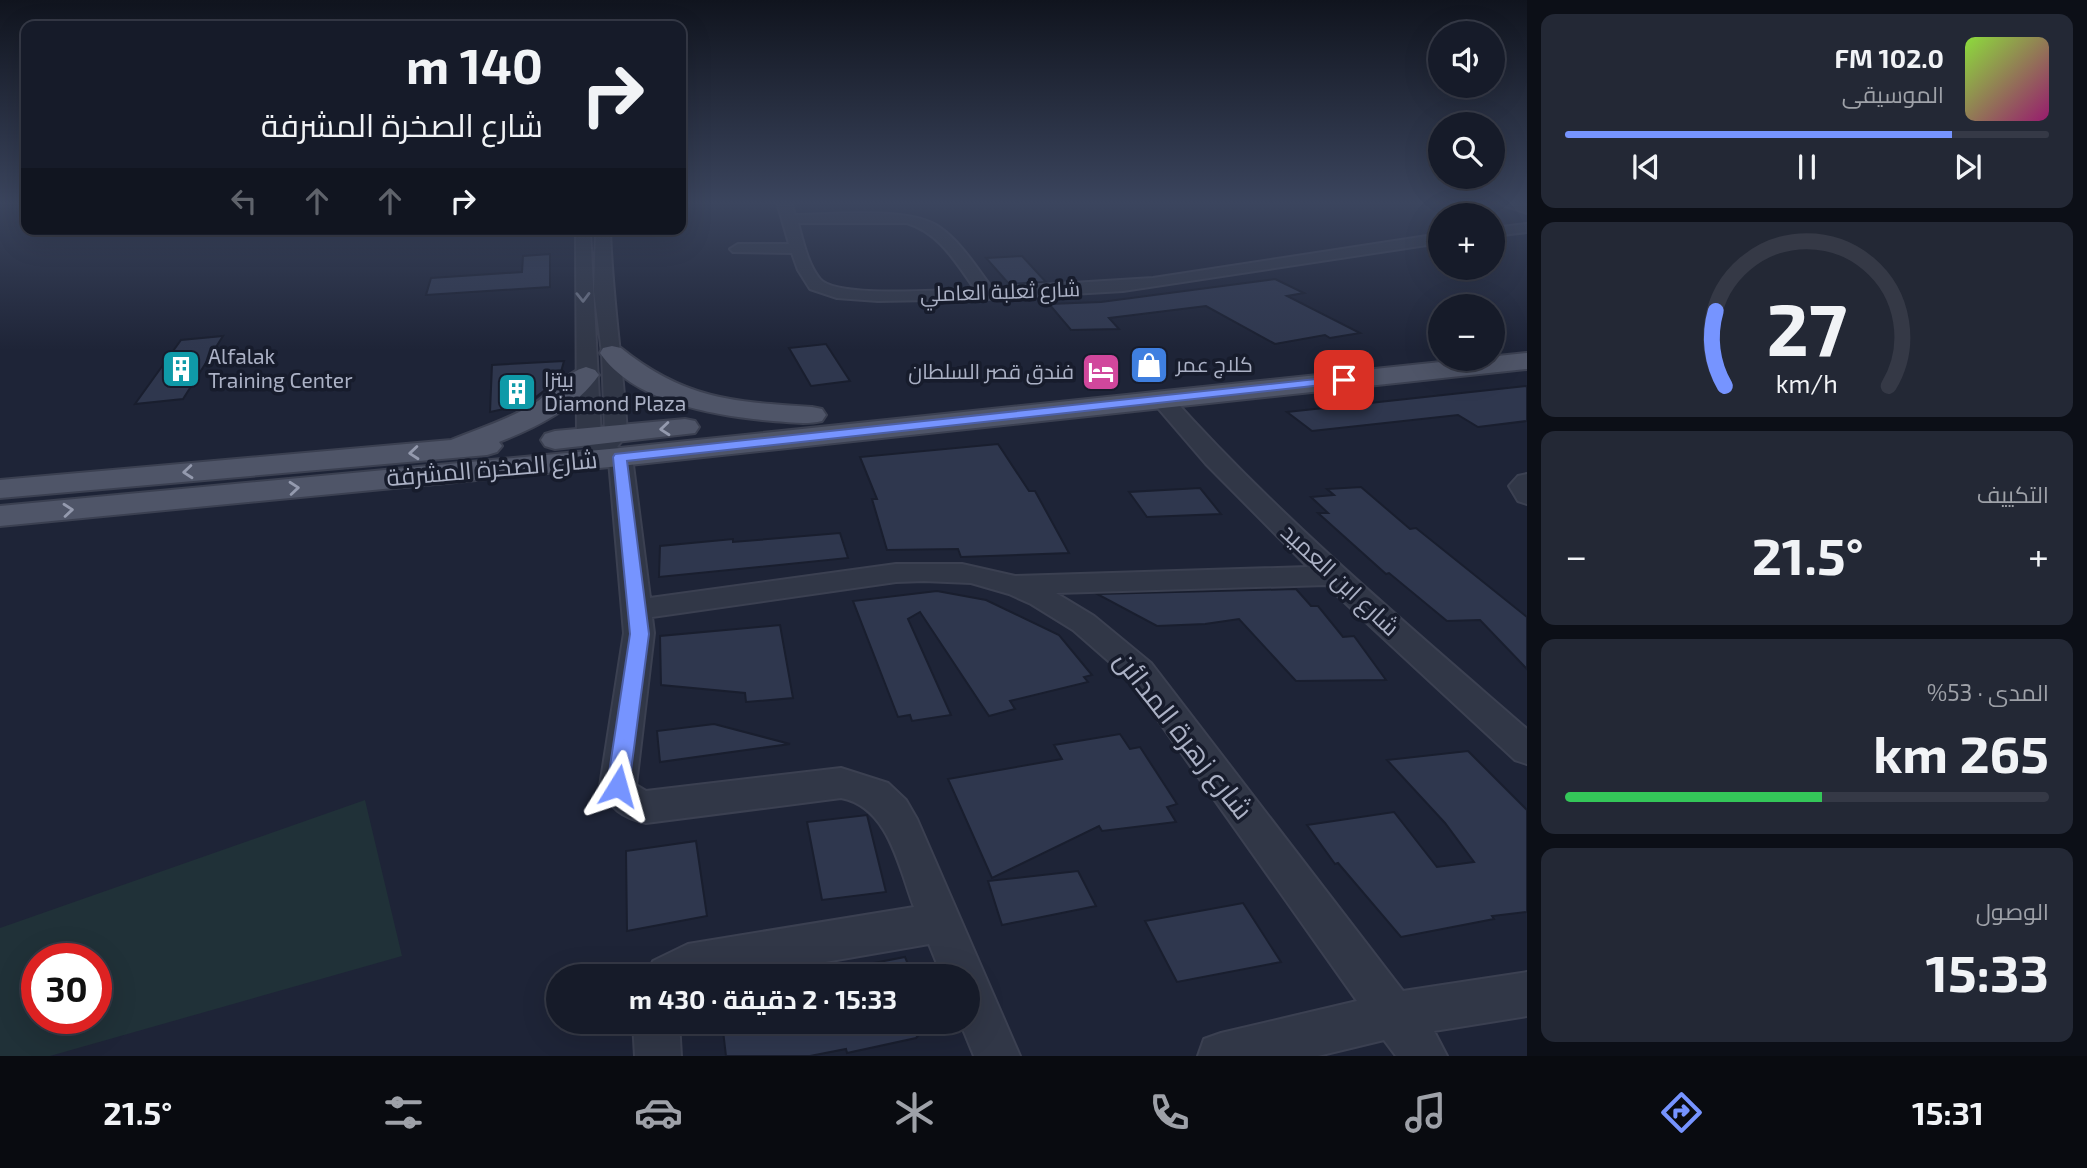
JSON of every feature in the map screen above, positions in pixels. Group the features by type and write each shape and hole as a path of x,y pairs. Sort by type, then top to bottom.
{"main road":[{"path":"1505,346 1527,344"},
{"path":"612,353 650,382 695,402 720,407 812,415"},
{"name":"شارع الصخرة المشرفة","path":"0,489 453,450 603,448 812,415 1428,353"},
{"name":"شارع الصخرة المشرفة","path":"0,516 603,448 1162,400 1527,361"},
{"path":"453,450 533,418 564,396 586,375"}],"street":[{"path":"583,251 586,375 638,609 638,660 618,786 622,796 632,804 646,807 841,783 876,793 890,804 959,964"},
{"path":"603,251 603,290 612,353 603,448"},
{"name":"شارع ثعلبة العاملي","path":"799,251 813,282 831,291 857,295 1060,292 1153,283 1360,251"},
{"path":"954,251 987,294"},
{"name":"شارع ابن العميد","path":"1162,400 1214,459 1333,576 1527,750"},
{"path":"1527,481 1521,486 1527,496"},
{"name":"شارع زهرة المدائن","path":"638,609 896,573 972,574 1014,585 1077,617 1104,637 1140,671 1424,1056"},
{"path":"1014,585 1333,576"},
{"path":"694,964 942,922"},
{"path":"1221,1056 1395,1015 1527,994"},
{"path":"980,1014 997,1056"},
{"path":"657,1034 658,1056"}],"shaded area":[{"path":"365,800 402,956 50,1056 0,1056 0,928"}],"building":[{"path":"550,254 550,287 426,295 431,278 522,272 523,256"},
{"path":"1022,256 1046,282 1009,284 986,258"},
{"path":"1275,279 1304,293 1287,296 1360,333 1330,338 1325,335 1275,344 1206,306 1109,318 1119,329 1071,330 1049,304 1101,302"},
{"name":"Alfalak Training Center","path":"223,336 183,399 135,404 181,340"},
{"path":"826,344 850,381 811,386 789,348"},
{"name":"بيتزا Diamond Plaza","path":"564,361 559,379 527,404 490,412 492,365"},
{"path":"1527,386 1527,421 1478,427 1458,415 1312,431 1287,412"},
{"path":"998,444 1029,491 1035,491 1069,553 961,557 958,549 887,550 872,499 877,499 860,457"},
{"path":"1361,487 1410,529 1416,528 1527,617 1527,669 1480,620 1447,621 1389,573 1386,574 1318,513 1328,513 1311,497 1334,495 1327,489"},
{"path":"1200,488 1221,514 1147,517 1129,492"},
{"path":"840,533 848,558 659,577 660,546"},
{"path":"1296,589 1311,606 1318,606 1343,637 1354,636 1386,680 1296,681 1239,619 1157,626 1097,594"},
{"path":"937,591 986,600 1059,635 1092,675 1084,677 1088,682 1010,701 1015,709 989,716 920,612 908,619 951,715 912,721 910,715 898,717 853,601"},
{"path":"780,625 793,698 746,702 745,693 661,685 660,636"},
{"path":"714,724 790,744 660,762 657,731"},
{"path":"1120,734 1130,749 1140,747 1177,804 1167,807 1176,822 1102,831 1099,826 992,878 948,779 1062,759 1054,745"},
{"path":"1468,751 1527,810 1527,912 1492,916 1494,919 1401,937 1338,863 1335,864 1307,825 1394,812 1437,867 1474,862 1445,823 1387,760"},
{"path":"867,815 886,892 822,900 807,822"},
{"path":"696,841 707,916 627,931 626,851"},
{"path":"1078,871 1096,906 1002,925 988,881"},
{"path":"1243,903 1281,962 1177,982 1145,921"},
{"path":"905,957 908,964 869,964"},
{"path":"723,1034 920,1034 916,1038 847,1053 846,1049 810,1056 726,1056"}],"place":[{"name":"كلاج عمر","path":"1149,365"},
{"name":"Alfalak Training Center","path":"181,369"},
{"name":"فندق قصر السلطان","path":"1101,372"},
{"name":"بيتزا Diamond Plaza","path":"517,392"}],"route":[{"path":"618,786 638,660 639,634 620,457 1344,380"}]}
